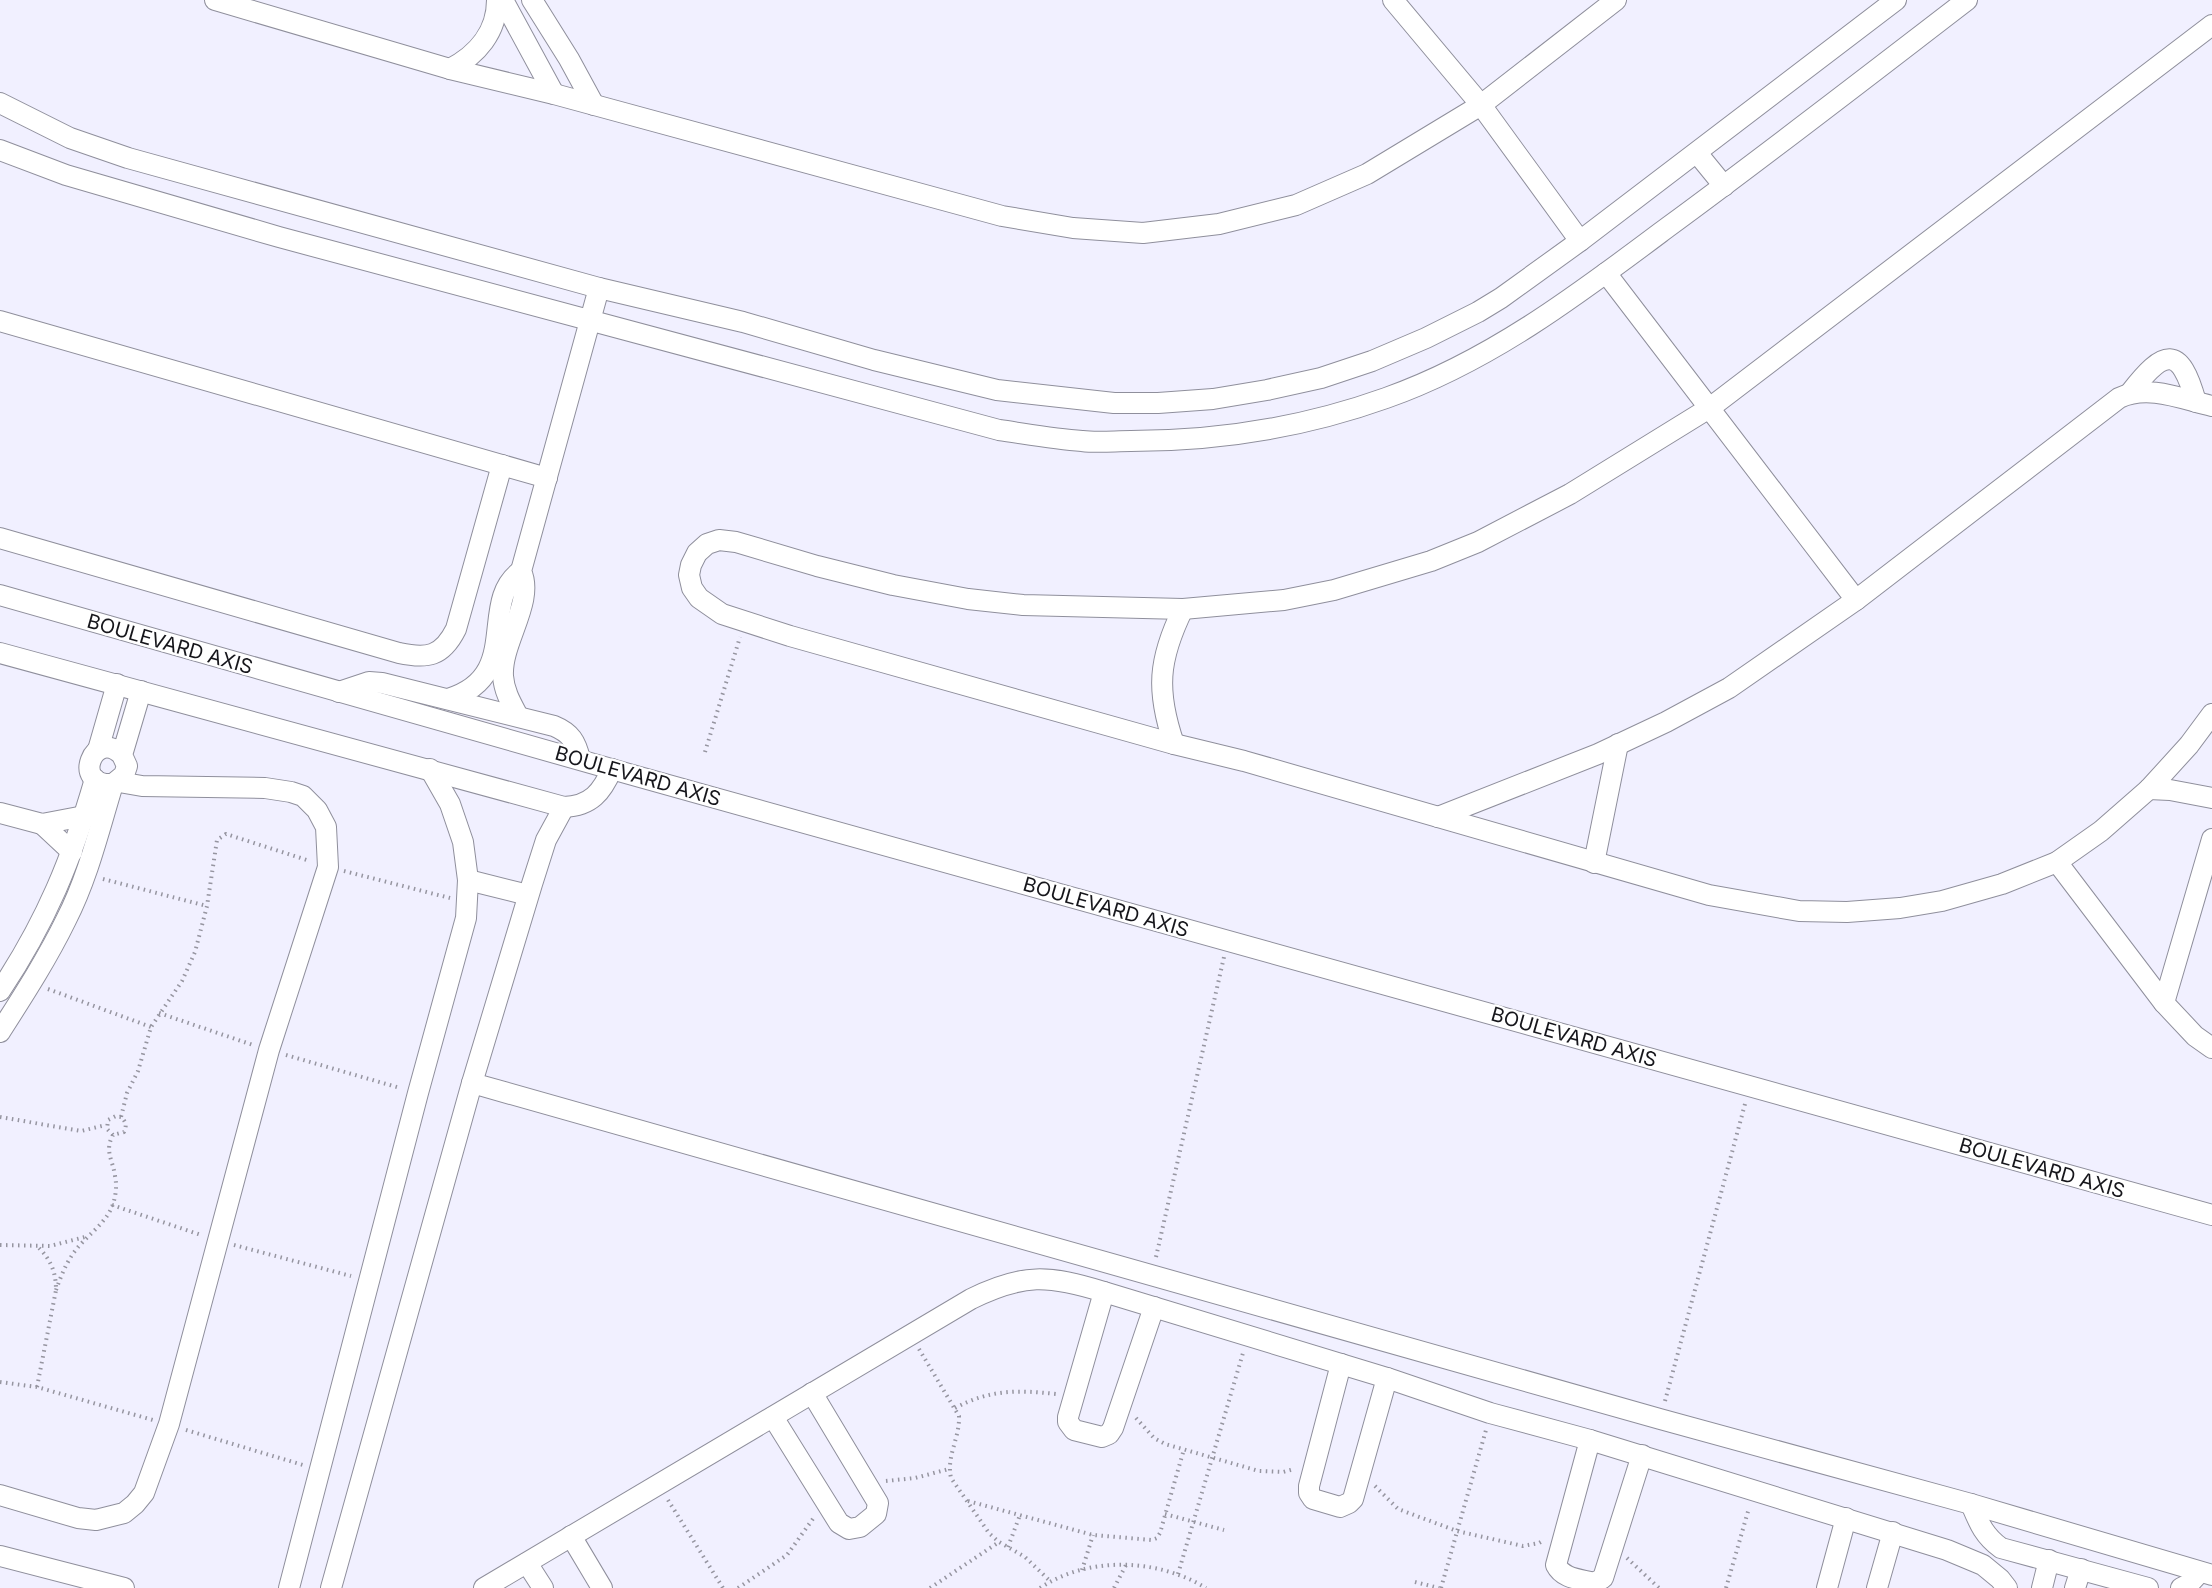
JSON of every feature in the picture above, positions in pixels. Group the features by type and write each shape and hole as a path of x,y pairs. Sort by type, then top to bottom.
{"street":[{"path":"215,0 450,69 554,94 1002,216 1073,228 1143,233 1219,224 1296,205 1367,174 1481,105 1616,0"},
{"path":"450,69 473,54 483,44 495,18 497,0"},
{"path":"503,0 554,94"},
{"path":"532,0 594,105"},
{"path":"1393,0 1481,105 1580,241"},
{"path":"0,104 70,138 128,158 599,288 743,322 874,360 997,390 1114,403 1158,403 1213,399 1321,378 1372,361 1478,312 1580,241 1896,0"},
{"path":"0,150 66,175 268,234 999,430 1084,441 1161,441 1274,428 1331,415 1385,398 1445,374 1494,348 1606,273 1967,0"},
{"path":"2212,25 1711,407 1570,494 1487,537 1431,561 1334,590 1284,600 1183,609 1023,605 968,598 893,585 736,542 718,540 707,544 697,553 689,575 692,588 707,606 745,622 1174,744 1244,761 1709,895 1799,911 1847,912 1900,908 1942,901 2002,884 2057,862 2101,831 2149,789 2189,745 2212,714"},
{"path":"1697,153 1724,186"},
{"path":"1606,273 1711,407 1856,600"},
{"path":"448,699 469,690 486,673 508,617 525,594 525,580 521,571 599,288"},
{"path":"0,321 547,478"},
{"path":"1438,817 1618,744 1729,688 1856,600 2108,406 2130,393 2151,367 2158,362 2173,360 2180,364 2204,404"},
{"path":"2130,393 2159,393 2204,404"},
{"path":"0,538 399,653 423,657 435,654 443,648 456,630 502,465"},
{"name":"BOULEVARD AXIS","path":"0,595 612,769 2212,1215"},
{"path":"1174,744 1165,717 1162,690 1163,662 1170,635 1183,609"},
{"path":"508,617 503,668 505,687 518,716"},
{"path":"0,653 564,807 579,807 587,802 602,788 612,769"},
{"path":"339,692 369,682 382,683 554,726 567,732 576,744 580,759"},
{"path":"98,750 117,684"},
{"path":"0,1032 67,920 86,875 141,691"},
{"path":"1594,863 1618,744"},
{"path":"0,991 26,951 47,910 72,852 84,816 115,773 114,749 98,750 92,756 89,764 90,772 115,773 154,785 272,788 303,796 317,810 326,827 328,867 269,1050 168,1424 144,1493 124,1513 106,1519 78,1518 0,1495"},
{"path":"289,1588 466,918 468,880 463,842 446,795 430,769"},
{"path":"2149,789 2170,790 2212,798"},
{"path":"331,1588 472,1083 528,895 546,840 564,807"},
{"path":"0,813 42,824 84,816"},
{"path":"42,824 72,852"},
{"path":"2164,1003 2212,839"},
{"path":"2057,862 2164,1003 2195,1036 2212,1048"},
{"path":"468,880 528,895"},
{"path":"47,910 67,920"},
{"path":"472,1083 1660,1419 1971,1504 2206,1574"},
{"path":"484,1588 971,1299 1002,1285 1035,1279 1067,1281 1387,1378 1490,1413 1642,1455 1893,1532 1975,1560 2000,1579 2007,1588"},
{"path":"1104,1292 1068,1418 1071,1427 1102,1437 1109,1434 1113,1428 1154,1307"},
{"path":"1341,1364 1309,1486 1310,1496 1340,1507 1353,1499 1387,1378"},
{"path":"773,1417 843,1527 849,1529 860,1527 872,1518 878,1509 876,1497 812,1393"},
{"path":"1590,1440 1565,1525 1556,1565 1562,1574 1568,1576 1594,1582 1600,1580 1642,1455"},
{"path":"1971,1504 1989,1540 2001,1548 2148,1588"},
{"path":"1827,1588 1846,1518"},
{"path":"1877,1588 1893,1532"},
{"path":"571,1536 602,1588"},
{"path":"0,1556 56,1580 124,1588"},
{"path":"2042,1588 2049,1560"},
{"path":"527,1563 543,1588"},
{"path":"2074,1588 2081,1569"},
{"path":"2181,1588 2206,1574"}],"path":[{"path":"705,752 745,622"},
{"path":"121,1117 127,1093 138,1071 151,1027 182,981 191,962 207,906 217,840 222,835 226,834 328,867 467,903"},
{"path":"86,875 207,906"},
{"path":"1152,1275 1227,941"},
{"path":"31,983 151,1027"},
{"path":"159,1013 269,1050 418,1093"},
{"path":"1660,1419 1749,1086"},
{"path":"0,1117 81,1131 106,1125 112,1117 121,1117 126,1127 124,1132 113,1135 106,1125"},
{"path":"38,1387 56,1290 63,1270 74,1252 101,1224 112,1205 116,1192 116,1175 108,1153 113,1135"},
{"path":"112,1205 218,1241 369,1281"},
{"path":"0,1245 50,1246 88,1236"},
{"path":"38,1247 52,1266 56,1290"},
{"path":"910,1335 956,1408 959,1425 949,1469 951,1478 989,1533 999,1542 1025,1557 1050,1581"},
{"path":"1178,1574 1248,1336"},
{"path":"0,1382 38,1387 320,1470"},
{"path":"956,1408 1006,1391 1074,1395"},
{"path":"1122,1402 1154,1438 1165,1444 1267,1473 1282,1472 1315,1462"},
{"path":"1415,1582 1440,1588 1490,1413"},
{"path":"966,1500 1093,1535 1152,1540 1160,1533 1184,1449"},
{"path":"867,1483 915,1478 949,1469"},
{"path":"1360,1471 1398,1509 1457,1532 1523,1546 1539,1543 1565,1525"},
{"path":"659,1485 723,1588"},
{"path":"1726,1588 1755,1490"},
{"path":"738,1588 787,1555 825,1500"},
{"path":"1166,1514 1224,1530"},
{"path":"1008,1547 1020,1515"},
{"path":"1082,1570 1093,1535"},
{"path":"933,1587 999,1542"},
{"path":"1613,1545 1659,1588"},
{"path":"1114,1588 1126,1565"},
{"path":"1040,1588 1050,1581 1082,1570 1126,1565 1161,1569 1178,1574 1206,1588"}]}
